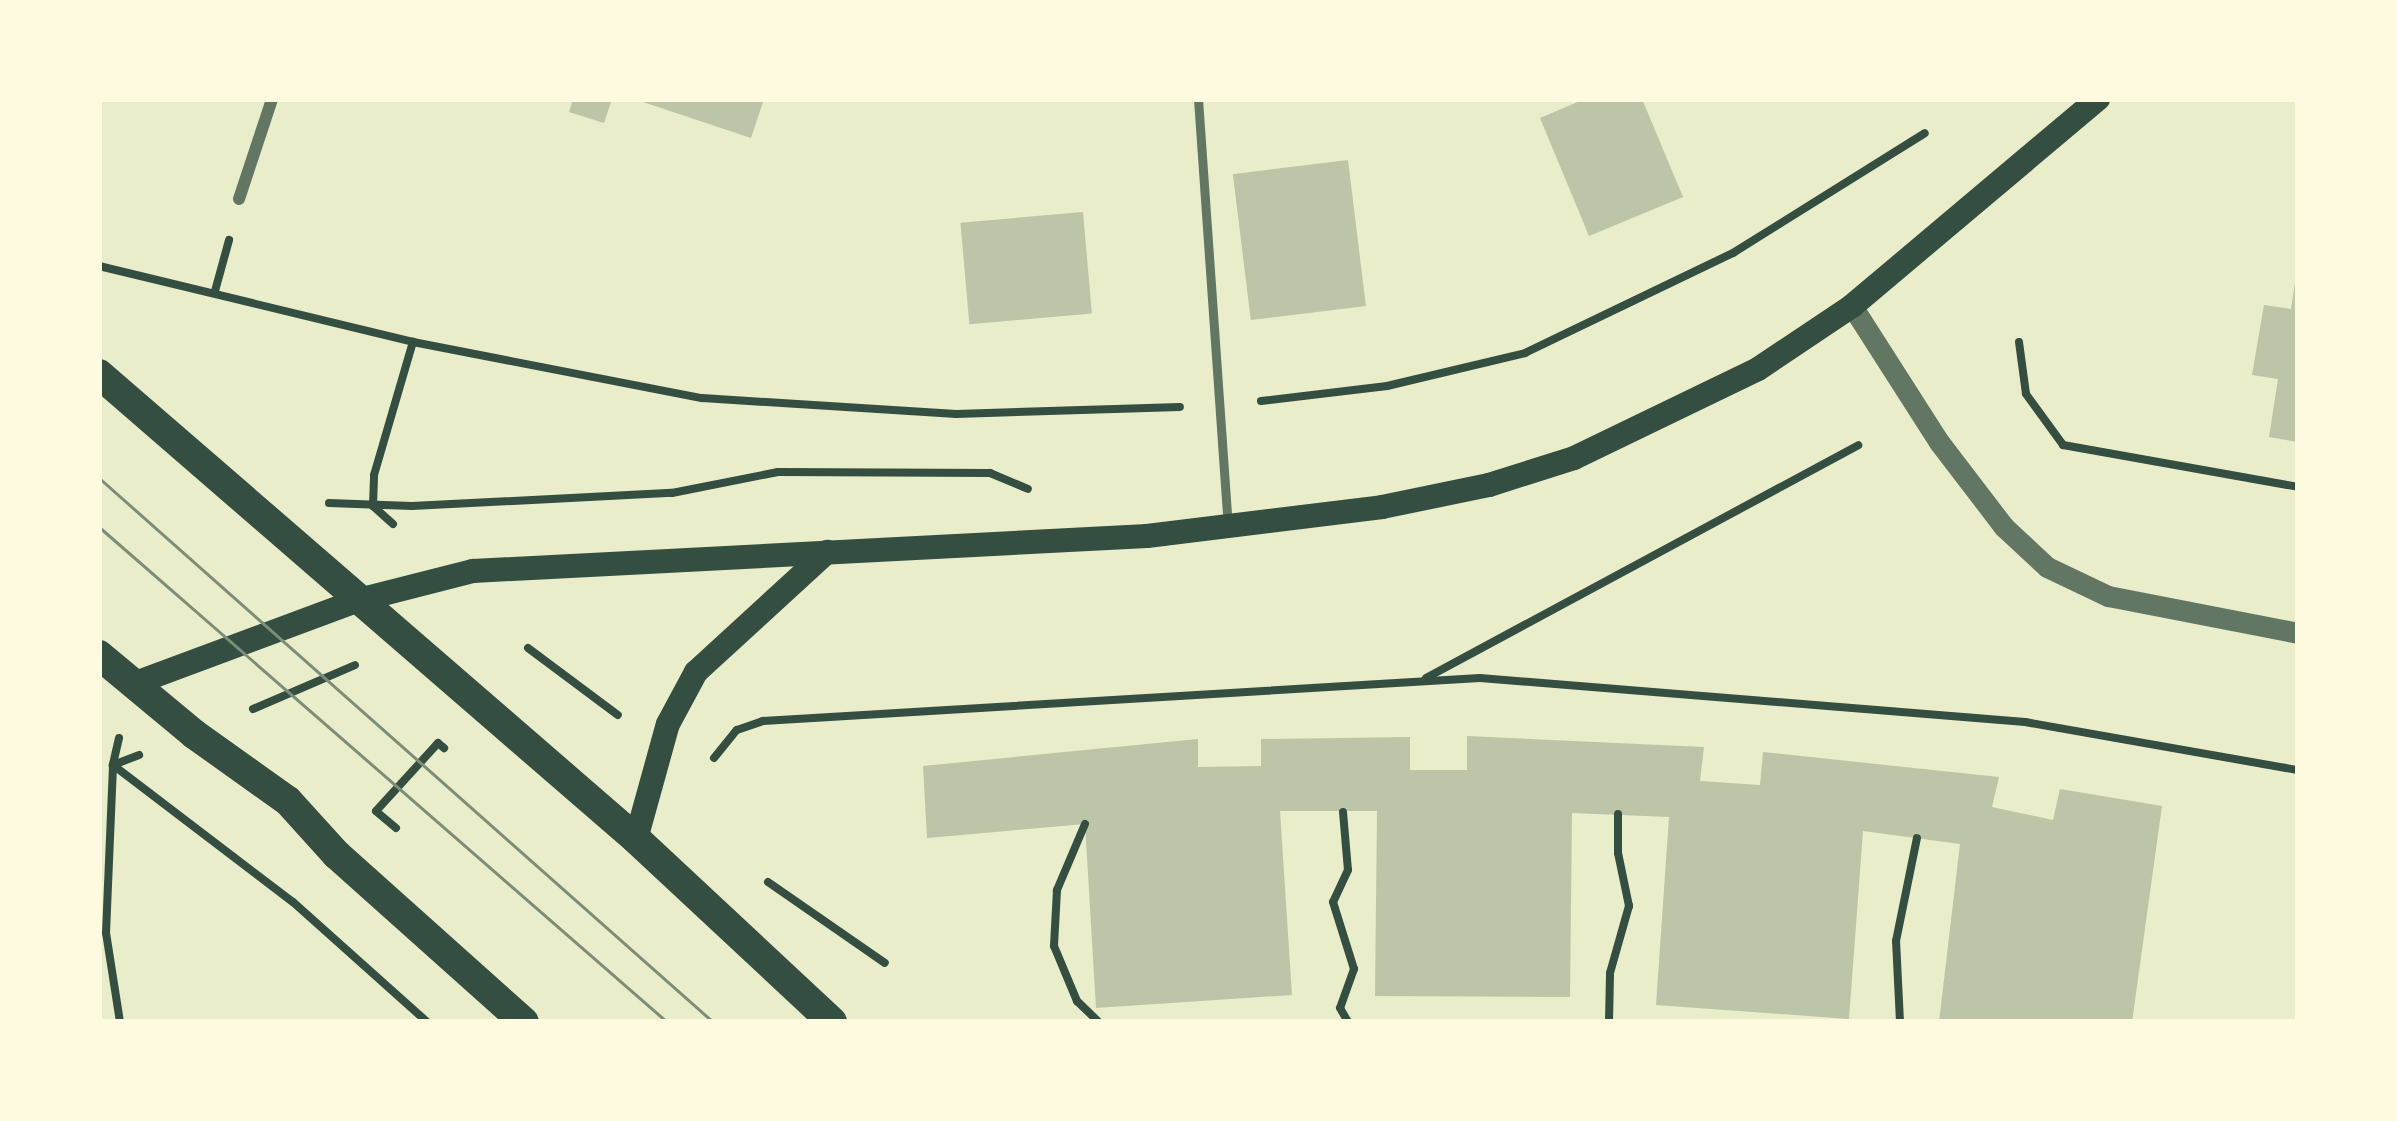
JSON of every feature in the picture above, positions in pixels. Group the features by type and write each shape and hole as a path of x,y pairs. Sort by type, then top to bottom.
{"main road":[{"path":"133,684 359,600 473,571 1228,529 1382,507 1489,484 1574,458 1758,368 1852,306 2098,99"},
{"path":"99,374 636,839 832,1022"},
{"path":"636,839 668,724 696,672 827,552"},
{"path":"99,655 194,734 288,801 336,854 524,1022"}],"street":[{"path":"239,199 272,99"},
{"path":"1852,306 1939,442 2004,527 2047,567 2108,596 2298,633"}],"lane":[{"path":"1198,99 1228,529"}],"path":[{"path":"99,266 413,342 702,398 956,414 1218,406 1387,386 1525,353 1733,253 1925,133"},
{"path":"393,524 373,506 374,475 413,342"},
{"path":"2019,342 2026,394 2063,445 2298,487"},
{"path":"1421,681 1858,445"},
{"path":"307,502 373,506 672,493 778,472 990,473 1049,497"},
{"path":"113,764 411,641"},
{"path":"528,648 628,724"},
{"path":"711,772 714,755 737,730 764,721 1480,678 2025,722 2298,770"},
{"path":"120,1022 106,933 113,764 133,684"},
{"path":"396,828 376,811 438,743"},
{"path":"113,764 293,902 427,1022"},
{"path":"1343,812 1348,870 1334,902 1354,969 1340,1008 1348,1022"},
{"path":"1609,1022 1610,974 1629,906 1618,853 1618,814"},
{"path":"1085,824 1058,890 1054,946 1077,1000 1099,1022"},
{"path":"1900,1022 1896,941 1917,838"}],"building":[{"path":"573,99 612,99 604,123 569,112"},
{"path":"634,99 764,99 751,138"},
{"path":"1585,99 1642,99 1683,197 1589,236 1540,118"},
{"path":"1348,160 1366,306 1251,320 1233,174"},
{"path":"1083,212 1092,314 969,324 960,223"},
{"path":"2295,283 2298,442 2269,437 2278,379 2252,375 2264,305 2291,309"},
{"path":"1467,736 1704,747 1700,781 1760,785 1763,752 1999,777 1992,807 2053,820 2060,789 2162,806 2132,1022 1939,1022 1960,844 1863,831 1849,1019 1656,1005 1669,817 1572,813 1570,997 1375,996 1377,811 1280,811 1292,995 1096,1008 1085,824 927,838 923,766 1198,739 1198,767 1261,766 1261,739 1410,737 1410,770 1467,770"}],"tram line":[{"path":"99,478 713,1022"},
{"path":"99,527 667,1022"}]}
